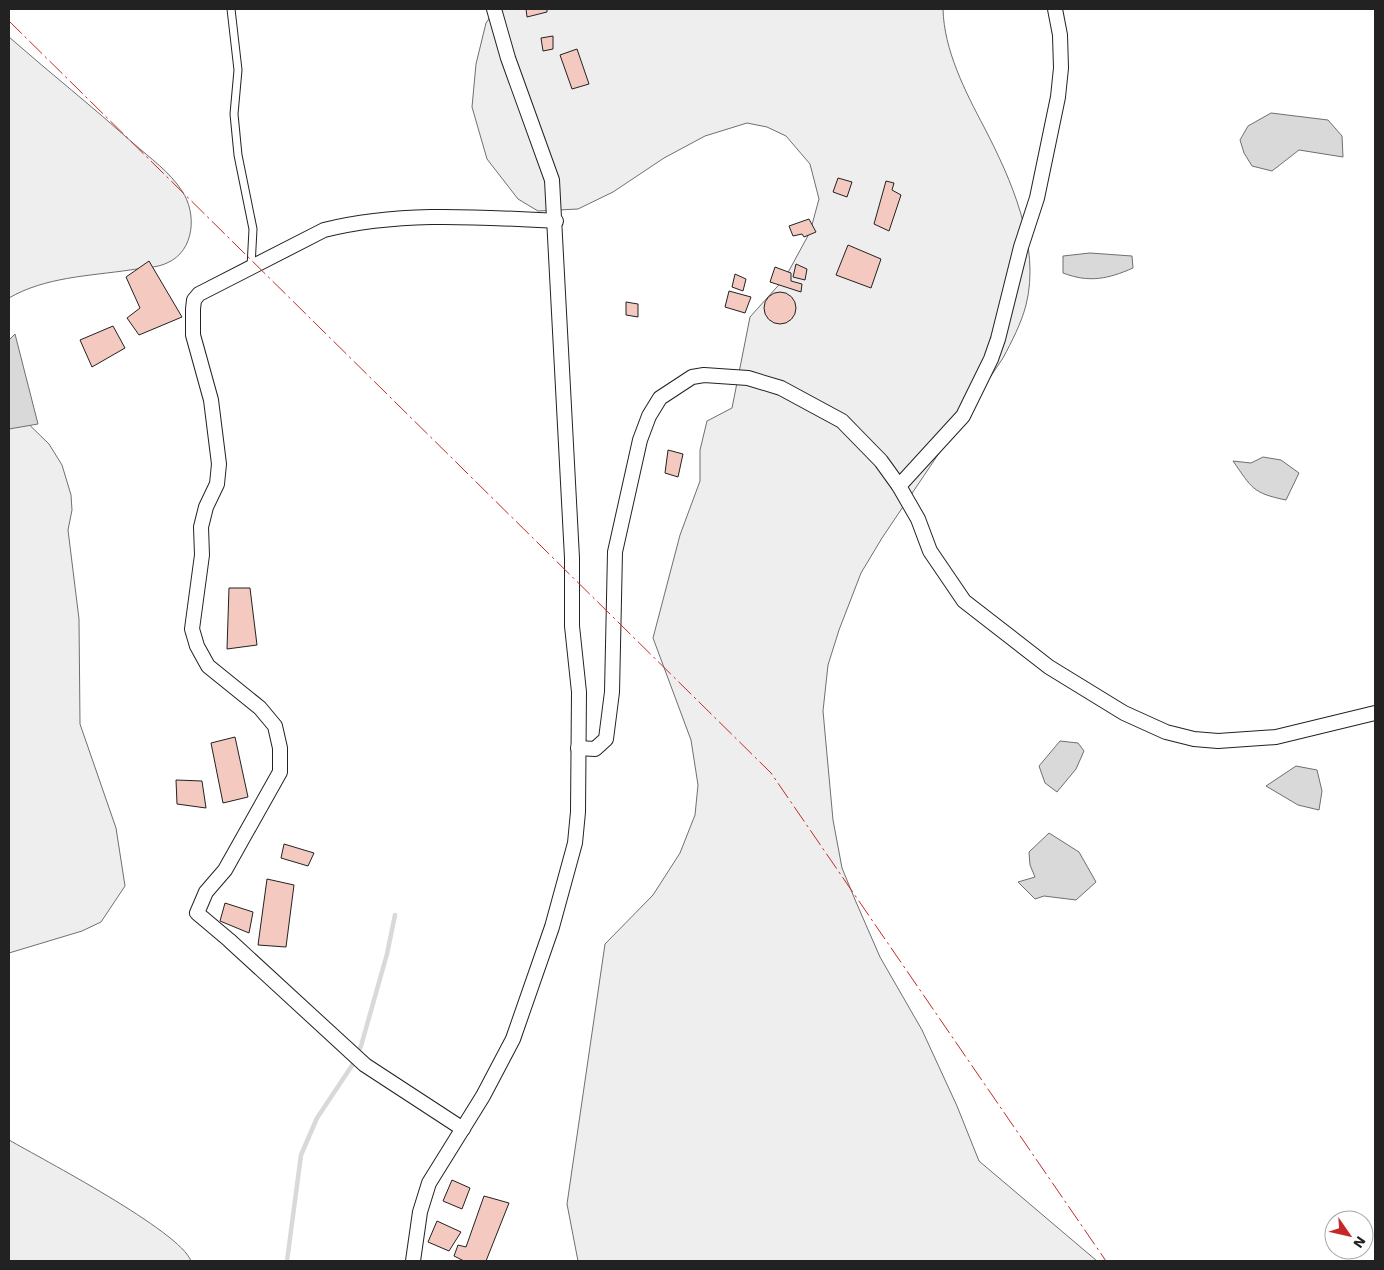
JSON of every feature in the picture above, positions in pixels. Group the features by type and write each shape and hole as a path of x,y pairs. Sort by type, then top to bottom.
{"street":[{"path":"414,1261 420,1212 429,1184 463,1129 513,1038 552,927 575,843 578,812 579,692 572,626 572,558 556,221 552,180 508,58 494,9"},
{"path":"899,486 963,416 987,367 998,339 1021,246 1037,198 1058,97 1061,68 1060,35 1055,9"},
{"path":"463,1129 365,1065 229,940 197,914 206,892 225,870 280,772 280,748 275,726 260,708 208,666 197,646 192,628 202,554 202,527 206,507 217,484 219,464 211,400 193,335 194,300 198,294 324,230 342,225 436,215 556,221"},
{"path":"578,748 595,749 606,739 612,692 615,552 640,440 649,416 660,398 692,377 704,375 748,378 781,388 842,421 881,461 899,486 918,519 930,551 964,601 1049,667 1124,713 1166,732 1194,739 1218,741 1276,736 1375,713"}],"lane":[{"path":"231,9 238,70 234,114 238,155 253,229 251,267"}],"shaded area":[{"path":"496,9 943,9 944,24 951,55 1004,168 1021,213 1030,260 1030,283 1022,319 1003,358 882,538 861,573 839,630 828,665 823,711 833,820 842,868 856,902 880,957 922,1030 957,1106 979,1161 1097,1261 578,1261 567,1204 605,944 653,895 680,853 695,815 698,785 691,740 653,638 680,535 700,481 700,450 707,421 732,408 750,317 785,278 810,232 819,199 810,164 786,136 767,127 747,123 705,136 664,158 613,192 578,209 538,211 518,199 487,159 472,107 476,64 486,23"},
{"path":"9,37 103,116 177,184 187,200 190,210 191,231 183,250 176,257 163,265 154,267 52,281 9,298"},
{"path":"1271,113 1328,120 1342,136 1343,157 1299,150 1272,171 1252,166 1244,153 1240,140 1248,126"},
{"path":"1090,253 1132,256 1133,268 1115,275 1090,279 1063,273 1063,256"},
{"path":"15,334 38,424 9,429 9,340"},
{"path":"9,405 49,444 62,465 71,495 72,510 68,530 79,619 80,724 116,828 125,886 101,922 82,931 9,953"},
{"path":"1263,457 1281,460 1299,473 1286,500 1259,492 1249,483 1233,461 1251,463"},
{"path":"1060,741 1078,743 1084,751 1076,769 1057,792 1045,783 1039,766"},
{"path":"1296,766 1317,770 1322,791 1319,810 1298,805 1266,786"},
{"path":"1049,833 1079,852 1096,882 1076,900 1044,896 1035,899 1018,882 1035,877 1030,865 1029,852"},
{"path":"9,1140 108,1196 163,1232 181,1248 191,1261 9,1261"}],"building":[{"path":"526,9 547,9 547,12 527,17"},
{"path":"553,36 553,49 543,51 541,38"},
{"path":"577,49 589,84 572,89 560,55"},
{"path":"838,178 852,182 847,197 833,192"},
{"path":"886,181 894,183 892,190 901,195 889,231 874,224"},
{"path":"809,219 816,232 804,237 802,234 793,236 789,226"},
{"path":"848,245 881,259 871,288 836,275"},
{"path":"149,261 182,317 139,335 127,318 140,308 126,277"},
{"path":"796,264 807,269 805,280 793,277"},
{"path":"775,267 791,273 791,281 802,284 801,292 770,282"},
{"path":"735,274 746,279 743,291 732,287"},
{"path":"729,291 751,297 745,313 725,307"},
{"path":"780,292 786,293 791,297 795,302 795,314 791,319 786,323 780,324 774,323 769,319 765,314 764,308 765,302 769,297 774,293"},
{"path":"626,302 638,304 638,317 626,315"},
{"path":"113,326 125,348 92,367 80,340"},
{"path":"668,450 683,454 678,477 665,473"},
{"path":"229,588 250,588 257,645 227,649"},
{"path":"235,737 248,797 223,803 211,743"},
{"path":"176,780 202,781 206,808 177,804"},
{"path":"284,844 314,853 308,866 281,858"},
{"path":"267,879 294,885 286,947 258,945"},
{"path":"225,903 253,912 249,933 220,921"},
{"path":"452,1180 470,1188 462,1209 443,1201"},
{"path":"484,1196 509,1203 486,1261 464,1261 454,1256 458,1245 466,1247"},
{"path":"437,1221 461,1232 449,1251 428,1242"}],"waterway":[{"path":"287,1261 301,1155 317,1118 353,1064 361,1046 387,954 395,915"}],"power":[{"path":"9,21 771,773 1106,1261"}]}
